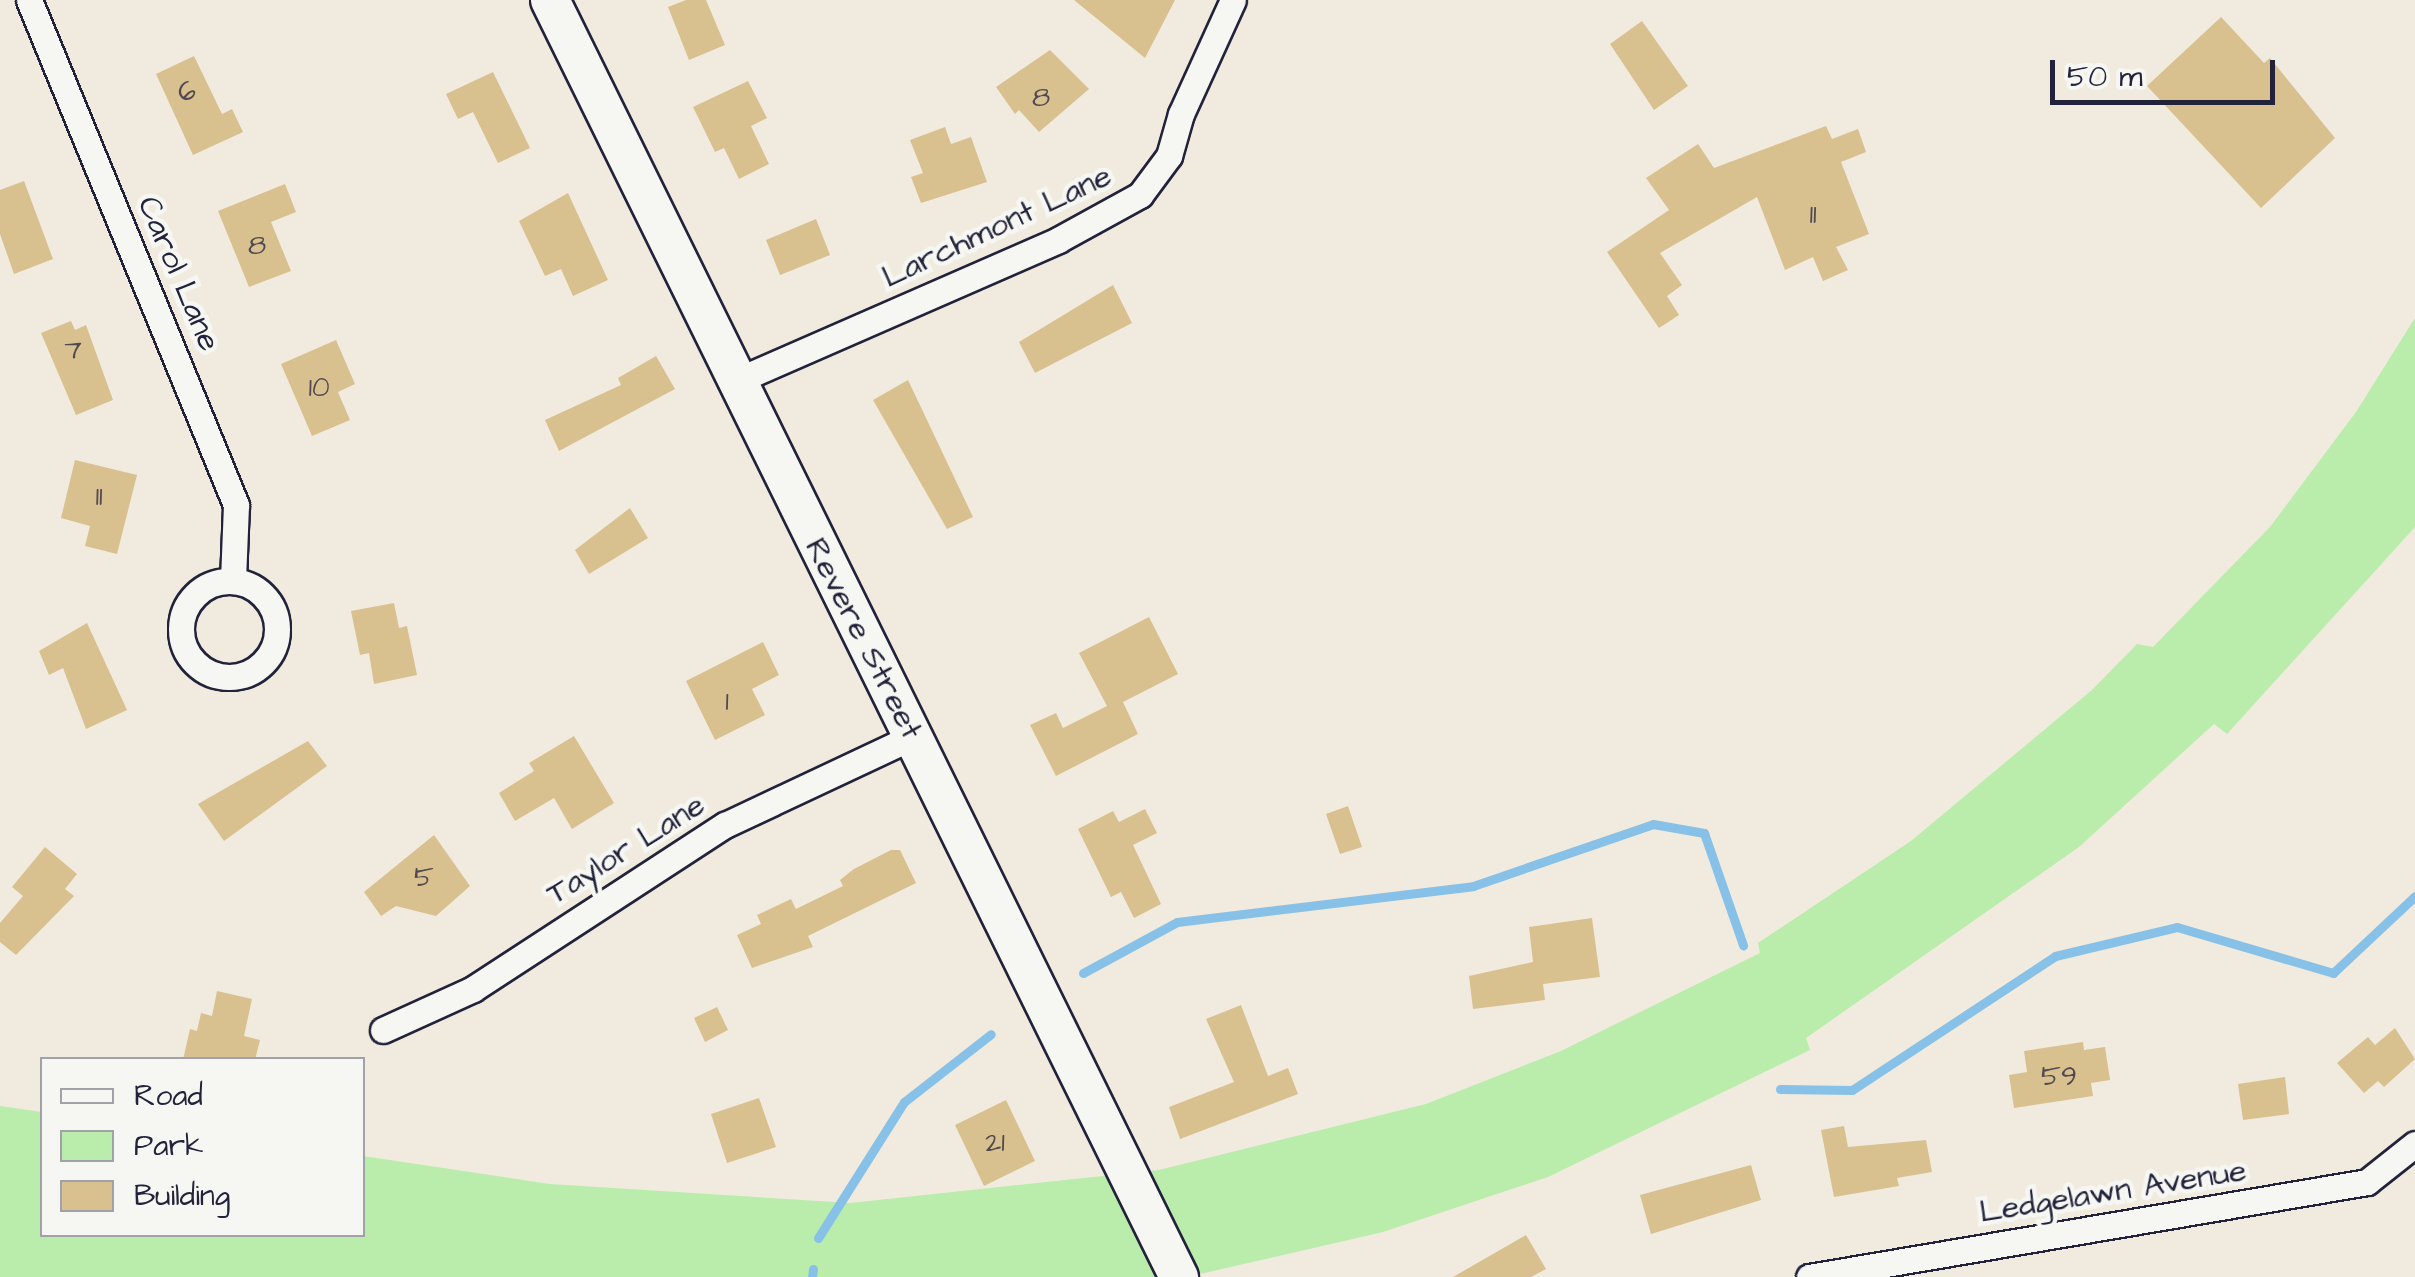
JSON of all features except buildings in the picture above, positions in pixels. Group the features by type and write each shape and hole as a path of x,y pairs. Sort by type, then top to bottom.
{"street":[{"name":"Carol Lane","path":"29,0 236,504 233,578"},
{"name":"Revere Street","path":"550,0 1179,1277"},
{"name":"Larchmont Lane","path":"736,380 1058,240 1140,195 1169,156 1181,114 1233,0"},
{"name":"Taylor Lane","path":"383,1030 472,989 725,824 912,737"},
{"name":"Ledgelawn Avenue","path":"1808,1277 2366,1182 2415,1144"}],"green space":[{"path":"2415,318 2415,527 2227,734 2214,724 2079,847 1806,1038 1810,1050 1548,1177 1383,1232 1187,1277 0,1277 0,1106 40,1112 40,1237 365,1237 365,1156 550,1184 850,1203 1159,1170 1426,1104 1561,1051 1760,953 1758,943 1911,841 2092,690 2137,644 2153,647 2270,527 2356,412"}],"waterway":[{"path":"1083,973 1177,922 1473,886 1653,824 1704,833 1743,945"},
{"path":"1780,1089 1852,1090 2055,956 2177,927 2333,973 2415,896"},
{"path":"818,1238 904,1102 991,1034"},
{"path":"812,1277 813,1269"}]}
